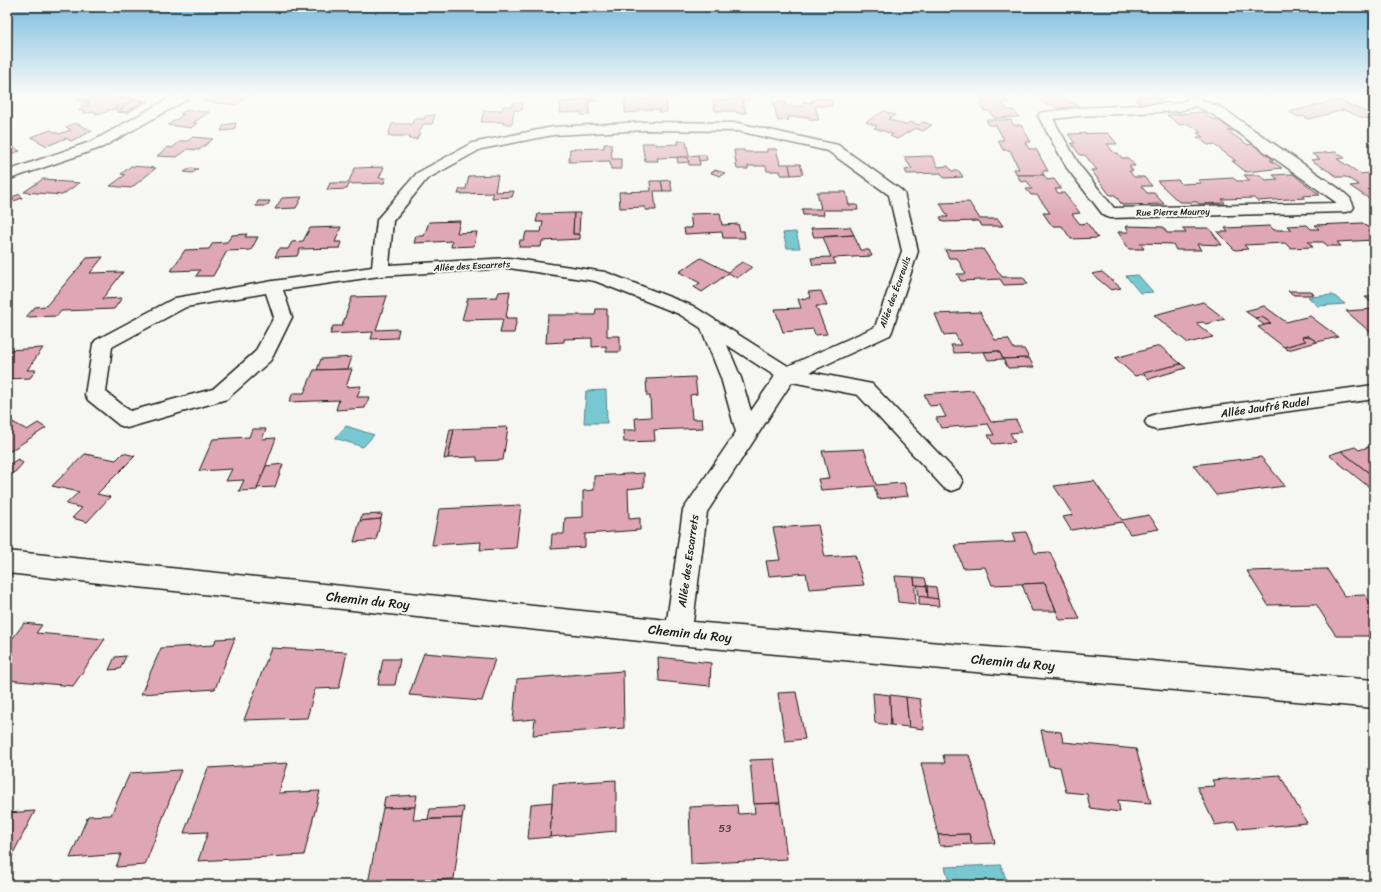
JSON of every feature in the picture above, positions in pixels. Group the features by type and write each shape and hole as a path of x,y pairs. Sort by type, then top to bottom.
{"street":[{"path":"7,176 98,144 109,138"},
{"name":"Allée des Écureuils","path":"380,270 385,220 422,176 477,146 519,138"},
{"name":"Allée des Écureuils","path":"786,138 833,148 896,192 910,251 883,331 787,374"},
{"name":"Rue Pierre Mauroy","path":"1056,138 1074,168 1110,212 1346,207 1345,201 1336,193 1256,138"},
{"name":"Allée des Escarrets","path":"273,286 283,317 263,356 220,394 127,420 95,395 103,344 181,302 273,286 380,270 509,263 599,276 686,310 787,374 695,510 678,632"},
{"path":"709,325 731,378 747,434"},
{"path":"787,374 865,389 952,482"},
{"name":"Allée Jaufré Rudel","path":"1156,422 1374,392"},
{"name":"Chemin du Roy","path":"7,562 678,632 1374,694"}],"water":[{"path":"796,232 800,248 787,248 783,233"},
{"path":"1138,275 1153,292 1140,293 1126,276"},
{"path":"1333,295 1345,304 1318,306 1308,297"},
{"path":"606,390 607,423 584,423 586,391"},
{"path":"346,426 374,435 363,447 335,438"},
{"path":"1001,865 1008,885 950,885 945,867"}],"building":[{"path":"32,138 78,138 71,141 66,138 47,146"},
{"path":"192,138 213,139 199,150 188,149 177,157 157,156 168,147 172,148 181,141 188,141"},
{"path":"409,138 418,138 417,139 409,139"},
{"path":"1003,138 1028,138 1031,142 1025,142 1029,149 1036,149 1048,171 1042,171 1044,175 1017,175 1014,169 1019,169 1010,150 1003,150 998,140 1004,140"},
{"path":"1071,138 1112,138 1117,144 1107,144 1114,153 1118,153 1122,158 1128,158 1135,166 1129,166 1133,171 1129,171 1134,177 1144,177 1152,186 1141,186 1147,193 1154,193 1164,204 1122,205 1115,195 1110,195 1091,170 1097,170 1085,155 1080,155 1071,143 1075,143"},
{"path":"1198,138 1237,138 1248,145 1252,144 1274,160 1270,160 1282,168 1246,172 1232,161 1236,161 1213,144 1208,145"},
{"path":"678,141 686,141 689,156 698,155 700,165 689,165 688,157 657,158 658,161 645,161 642,143 656,143 656,145 679,144"},
{"path":"604,144 611,144 612,159 621,159 621,169 611,169 610,161 569,162 570,149 604,148"},
{"path":"7,145 9,145 20,151 7,155"},
{"path":"767,149 776,149 780,164 789,164 791,175 781,175 780,171 767,171 766,166 748,166 748,169 737,169 734,150 744,150 745,152 767,152"},
{"path":"1336,152 1345,158 1337,159 1361,174 1368,173 1374,177 1374,202 1350,186 1359,185 1346,177 1338,177 1311,160 1320,159 1312,154"},
{"path":"698,155 706,155 707,160 699,161"},
{"path":"932,156 938,167 948,166 952,171 959,171 963,177 944,178 941,173 907,174 905,170 912,169 904,157"},
{"path":"677,157 688,157 689,162 678,163"},
{"path":"789,164 800,164 803,174 791,175"},
{"path":"131,166 156,168 131,188 110,186 125,175 121,174"},
{"path":"384,167 379,178 386,178 384,183 349,184 347,189 327,190 330,183 348,183 355,168"},
{"path":"191,168 198,169 192,173 184,172"},
{"path":"715,170 725,173 720,176 711,173"},
{"path":"1293,174 1320,195 1302,196 1305,198 1257,201 1254,198 1222,199 1225,203 1199,204 1197,202 1179,202 1157,181 1178,180 1182,184 1201,183 1198,180 1233,178 1237,181 1250,181 1244,175 1260,175 1266,180 1278,179 1273,175"},
{"path":"498,175 495,192 514,191 512,197 492,198 493,193 458,194 460,189 466,189 469,176"},
{"path":"1017,175 1044,175 1047,180 1054,179 1061,189 1055,189 1058,193 1064,193 1080,213 1072,214 1080,224 1087,223 1098,238 1071,239 1062,226 1052,226 1043,213 1050,213 1037,195 1031,195 1026,189 1032,189 1027,181 1021,182"},
{"path":"43,179 79,183 62,195 24,192"},
{"path":"670,180 672,191 663,191 661,181"},
{"path":"650,181 661,181 663,191 654,191 656,210 645,210 645,207 620,208 619,192 651,191"},
{"path":"817,192 846,192 849,205 857,205 858,210 823,210 824,215 803,215 802,209 821,209"},
{"path":"20,194 22,198 14,201 12,197"},
{"path":"302,197 296,208 275,209 282,198"},
{"path":"258,201 270,201 267,206 256,206"},
{"path":"969,202 980,219 998,219 1003,226 982,226 979,221 943,222 940,217 948,217 940,203"},
{"path":"574,213 573,234 580,234 580,239 542,241 541,247 519,247 520,240 524,240 526,232 541,232 543,222 536,222 538,214"},
{"path":"574,213 580,213 579,234 573,234"},
{"path":"720,213 722,225 738,224 740,231 744,231 745,238 723,238 722,232 685,234 684,228 692,228 690,214"},
{"path":"460,221 457,233 477,232 474,246 451,247 452,241 414,243 416,236 424,236 429,222"},
{"path":"1363,223 1367,227 1374,227 1374,240 1337,242 1341,246 1328,246 1323,242 1308,242 1313,247 1290,248 1285,243 1244,245 1248,249 1235,250 1217,232 1228,232 1225,228 1270,226 1274,230 1292,230 1287,226 1307,225 1311,229 1319,229 1315,225"},
{"path":"1126,226 1163,227 1167,233 1186,233 1182,228 1209,228 1222,245 1197,244 1201,250 1176,250 1173,244 1140,243 1144,249 1129,249 1118,232 1129,232"},
{"path":"341,227 335,242 342,242 340,248 300,249 297,256 275,257 279,249 288,249 292,242 303,241 310,228"},
{"path":"850,227 854,235 814,237 811,228"},
{"path":"247,234 245,237 258,237 251,250 227,251 213,276 196,276 200,270 171,271 185,250 209,249 213,243 227,242 232,235"},
{"path":"854,235 860,250 869,250 872,256 833,258 836,264 813,265 811,258 831,257 823,237"},
{"path":"983,249 1002,277 1023,277 1028,284 1004,285 1000,279 961,281 957,274 966,274 957,258 949,258 945,250"},
{"path":"103,257 90,273 123,272 102,299 122,298 114,309 61,311 57,316 26,317 35,307 46,306 87,258"},
{"path":"701,258 728,272 742,262 752,267 737,278 729,273 702,292 694,287 700,283 679,272"},
{"path":"1102,272 1121,288 1111,290 1092,274"},
{"path":"510,291 506,318 517,318 514,333 500,333 503,319 462,320 468,298 497,297 499,292"},
{"path":"821,291 827,306 816,306 827,334 815,335 813,329 783,332 775,309 801,308 798,299 811,298 808,292"},
{"path":"1288,291 1311,291 1314,295 1294,295"},
{"path":"387,296 376,330 399,329 397,338 371,339 373,332 330,334 333,326 342,326 352,297"},
{"path":"1365,297 1374,297 1374,305"},
{"path":"1203,302 1225,319 1206,324 1203,322 1196,323 1213,337 1188,343 1154,315"},
{"path":"1264,306 1286,322 1310,316 1338,337 1317,342 1308,336 1302,337 1306,341 1284,347 1258,327 1271,323 1262,317 1255,318 1245,311"},
{"path":"596,309 607,309 607,336 620,336 620,352 606,352 606,346 592,347 592,338 564,339 564,342 546,343 548,315 595,315"},
{"path":"1374,309 1374,332 1370,332 1346,311"},
{"path":"980,312 995,340 1008,339 1014,349 1024,349 1029,358 1003,359 999,351 954,353 951,345 961,345 955,334 944,335 935,314"},
{"path":"1262,317 1271,323 1264,325 1255,318"},
{"path":"1308,336 1317,342 1288,350 1284,347 1306,341 1302,337"},
{"path":"1160,346 1181,364 1135,376 1115,358"},
{"path":"43,348 27,370 36,370 30,378 7,379 7,350"},
{"path":"999,351 1003,359 988,360 984,352"},
{"path":"352,357 348,369 317,370 321,359"},
{"path":"1029,358 1034,367 1008,368 1003,359"},
{"path":"1181,364 1186,368 1149,379 1143,373"},
{"path":"352,369 346,387 361,386 357,397 369,397 365,408 336,410 339,400 289,402 293,393 304,393 314,370"},
{"path":"695,377 697,394 690,395 692,419 702,419 703,428 654,430 655,441 624,442 623,430 636,430 635,418 651,417 650,396 647,396 646,379"},
{"path":"973,390 991,422 1016,420 1022,432 1010,433 1015,442 993,444 988,435 994,435 988,424 941,428 936,418 946,417 940,405 930,406 924,394"},
{"path":"7,419 27,430 38,423 46,428 7,453"},
{"path":"508,427 503,460 477,461 477,457 448,458 454,429"},
{"path":"252,429 266,429 262,439 276,438 257,490 239,491 244,480 226,481 232,469 199,471 213,439 249,437"},
{"path":"450,429 454,429 448,458 444,459"},
{"path":"1374,445 1374,477 1341,451 1355,447 1359,450"},
{"path":"864,449 876,485 904,483 908,496 878,499 874,486 821,490 818,479 829,478 822,451"},
{"path":"1341,451 1374,477 1374,485 1369,487 1329,455"},
{"path":"123,453 135,456 97,494 110,497 87,522 72,518 82,508 66,504 79,492 52,486 85,454 116,460"},
{"path":"1261,457 1285,486 1216,495 1193,465"},
{"path":"18,459 23,463 16,471 7,477 7,462 10,464"},
{"path":"283,464 275,487 257,488 266,466"},
{"path":"644,473 644,487 628,489 629,519 640,518 640,530 585,534 585,547 551,549 552,534 564,534 565,518 583,517 583,491 594,490 594,476"},
{"path":"1094,481 1122,520 1149,515 1159,529 1130,534 1122,522 1071,530 1063,517 1073,515 1054,486"},
{"path":"521,505 516,548 480,550 481,542 432,545 439,509"},
{"path":"382,514 381,519 360,521 362,515"},
{"path":"381,519 376,540 354,542 360,521"},
{"path":"818,525 825,557 855,555 864,585 809,589 806,573 769,576 766,561 780,560 773,528"},
{"path":"1026,532 1035,553 1050,552 1080,619 1060,620 1045,583 992,585 985,567 963,568 955,545 1015,542 1012,533"},
{"path":"1327,569 1344,596 1365,595 1374,609 1374,636 1336,636 1316,604 1268,605 1247,571"},
{"path":"895,576 914,577 916,604 898,602"},
{"path":"914,577 925,578 927,586 915,585"},
{"path":"1045,583 1056,611 1032,611 1022,584"},
{"path":"917,585 927,586 928,598 919,596"},
{"path":"927,586 936,587 938,599 928,598"},
{"path":"919,596 938,599 939,606 919,605"},
{"path":"24,623 42,625 36,633 105,639 73,686 7,680 7,672 10,668 7,667 7,646"},
{"path":"235,638 215,689 141,694 161,648 214,645 216,639"},
{"path":"271,648 347,652 339,688 315,689 307,718 244,720"},
{"path":"424,653 495,659 482,701 409,695"},
{"path":"126,656 120,669 109,670 115,657"},
{"path":"658,657 711,663 710,686 659,681"},
{"path":"383,659 400,659 395,685 378,685"},
{"path":"623,671 624,728 533,735 535,719 513,721 517,679"},
{"path":"796,692 805,739 785,741 778,693"},
{"path":"873,693 890,695 891,725 875,723"},
{"path":"890,695 906,697 909,727 891,725"},
{"path":"906,697 920,699 924,729 909,727"},
{"path":"1041,730 1061,732 1063,742 1136,749 1151,803 1118,800 1120,812 1090,808 1087,794 1066,792 1060,767 1049,766"},
{"path":"943,755 969,755 995,843 972,844 969,834 938,835 921,763 945,763"},
{"path":"774,759 780,803 754,804 750,760"},
{"path":"288,763 279,793 320,791 304,855 198,861 208,832 184,833 208,768"},
{"path":"181,770 145,865 116,867 121,854 70,858 88,816 111,815 130,773"},
{"path":"1280,775 1307,823 1238,829 1235,822 1215,825 1197,787 1215,786 1212,780"},
{"path":"616,780 616,831 550,837 553,784"},
{"path":"417,795 415,807 383,808 385,797"},
{"path":"552,802 550,837 528,839 531,804"},
{"path":"780,803 787,859 691,864 689,807 737,805 738,814 755,813 754,804"},
{"path":"415,807 413,820 462,818 454,879 368,883 383,808"},
{"path":"464,807 462,818 428,819 430,809"},
{"path":"35,811 7,865 7,813"},
{"path":"969,834 972,844 940,846 938,835"}]}
